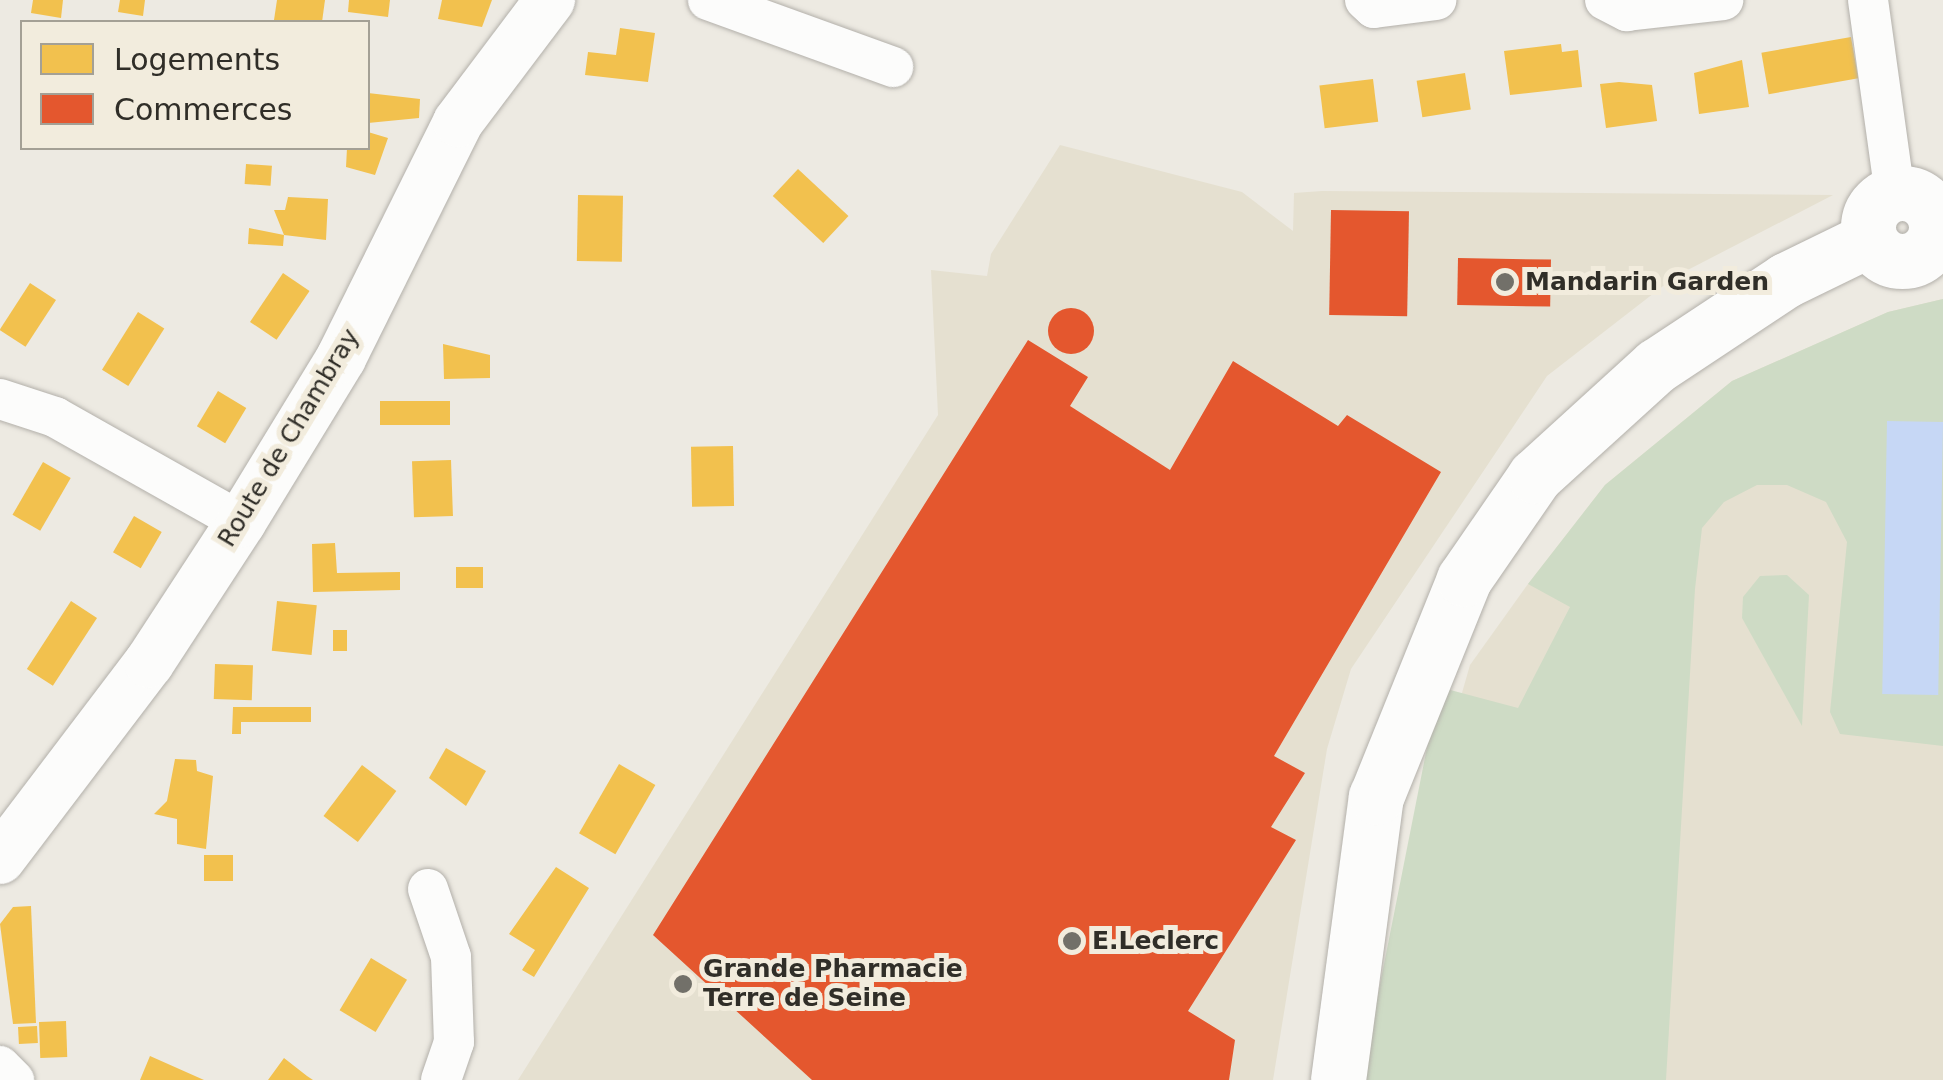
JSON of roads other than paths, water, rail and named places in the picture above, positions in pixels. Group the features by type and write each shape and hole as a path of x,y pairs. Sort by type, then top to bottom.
{"main road":[{"path":"1338,1080 1376,798 1464,579 1535,476 1656,366 1786,280 1911,219"}],"street":[{"name":"Route de Chambray","path":"0,859 149,663 241,522 341,358 458,122 550,0"},
{"path":"708,0 893,66"},
{"path":"1365,0 1374,8 1436,0"},
{"path":"1605,0 1628,11 1723,0"},
{"path":"1868,0 1911,219"},
{"path":"0,399 55,417 241,522"},
{"path":"428,890 451,957 454,1042 442,1080"},
{"path":"0,1066 14,1080"}],"water":[{"path":"1887,421 1943,422 1938,695 1882,694"}],"place":[{"name":"Mandarin Garden","path":"1505,282"},
{"name":"E.Leclerc","path":"1072,941"},
{"name":"Grande Pharmacie Terre de Seine","path":"683,984"}]}
